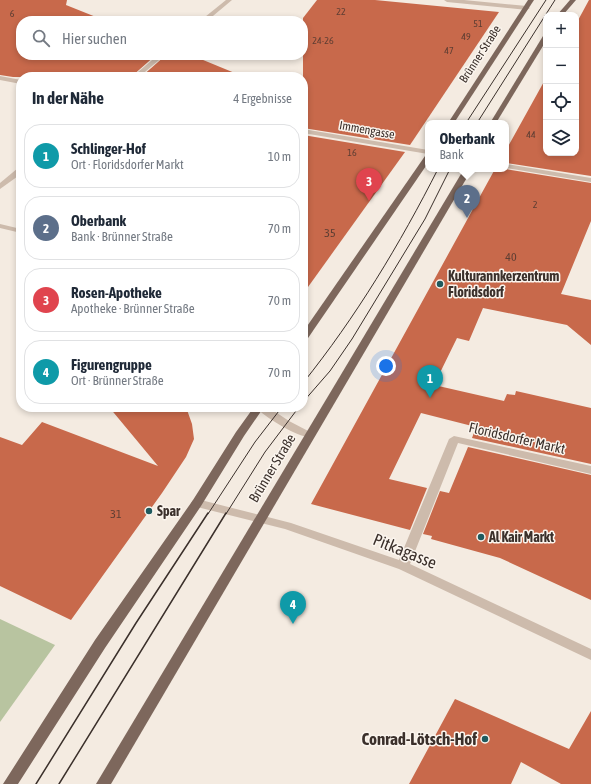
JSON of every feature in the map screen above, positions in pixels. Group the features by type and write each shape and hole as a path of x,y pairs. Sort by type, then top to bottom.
{"main road":[{"name":"Brünner Straße","path":"453,120 531,0"},
{"path":"563,12 573,0"},
{"path":"495,120 543,41"},
{"path":"308,332 425,162"},
{"name":"Brünner Straße","path":"103,784 308,435 377,324 466,172"},
{"path":"10,784 100,644 197,502 240,434 256,412"}],"street":[{"path":"209,16 229,0"},
{"path":"447,0 527,8"},
{"path":"141,72 156,60"},
{"path":"0,78 16,81"},
{"name":"Immengasse","path":"308,132 425,151"},
{"path":"509,166 591,180"},
{"path":"0,187 16,174"},
{"path":"0,226 16,230"},
{"path":"268,412 308,435"},
{"name":"Floridsdorfer Markt","path":"403,566 454,439 591,470"},
{"name":"Pitkagasse","path":"197,502 259,520 287,526 403,566 591,655"}],"green space":[{"path":"0,619 55,645 0,722"}],"building":[{"path":"0,0 67,0 66,5 94,16 16,16 16,60 150,60 137,72 16,72 16,77 0,75"},
{"path":"317,0 375,0 499,12 427,120 425,120 425,123 410,145 308,129 308,72 303,72 303,60 308,60 308,16 305,16"},
{"path":"589,0 591,0 591,176 509,163 509,145 543,83 543,156 579,156 579,18"},
{"path":"160,60 203,60 232,72 147,72"},
{"path":"308,136 405,152 308,287"},
{"path":"509,170 591,183 591,221 561,294 591,300 591,345 567,325 483,308 469,341 457,338 434,385 504,401 507,394 515,395 516,391 591,408 591,464 472,438 476,427 421,413 389,479 427,488 410,530 311,504 493,172 509,172"},
{"path":"113,412 188,412 192,424 194,439 186,457 71,620 0,586 0,437 22,445 42,422 158,466"},
{"path":"468,447 591,475 591,600 500,558 431,539 432,536 423,534 440,491 449,493"},
{"name":"Conrad-Lötsch-Hof","path":"455,699 569,749 591,711 591,784 561,784 521,762 511,784 409,784"}],"tram line":[{"path":"468,120 546,0"},
{"path":"479,120 555,0"},
{"path":"308,376 359,306 393,252 436,172"},
{"path":"308,396 330,371 352,339 425,219 448,172"},
{"path":"208,514 255,442 278,412"},
{"path":"226,514 265,452 295,412"},
{"path":"36,784 136,623 208,513"},
{"path":"59,784 226,513"}],"place":[{"name":"Rosen-Apotheke","path":"369,201"},
{"name":"Oberbank","path":"467,218"},
{"name":"Kulturannkerzentrum Floridsdorf","path":"440,284"},
{"name":"Schlinger-Hof","path":"430,398"},
{"name":"Spar","path":"149,511"},
{"name":"Al Kair Markt","path":"481,537"},
{"name":"Figurengruppe","path":"293,624"},
{"name":"Conrad-Lötsch-Hof","path":"485,739"}]}
